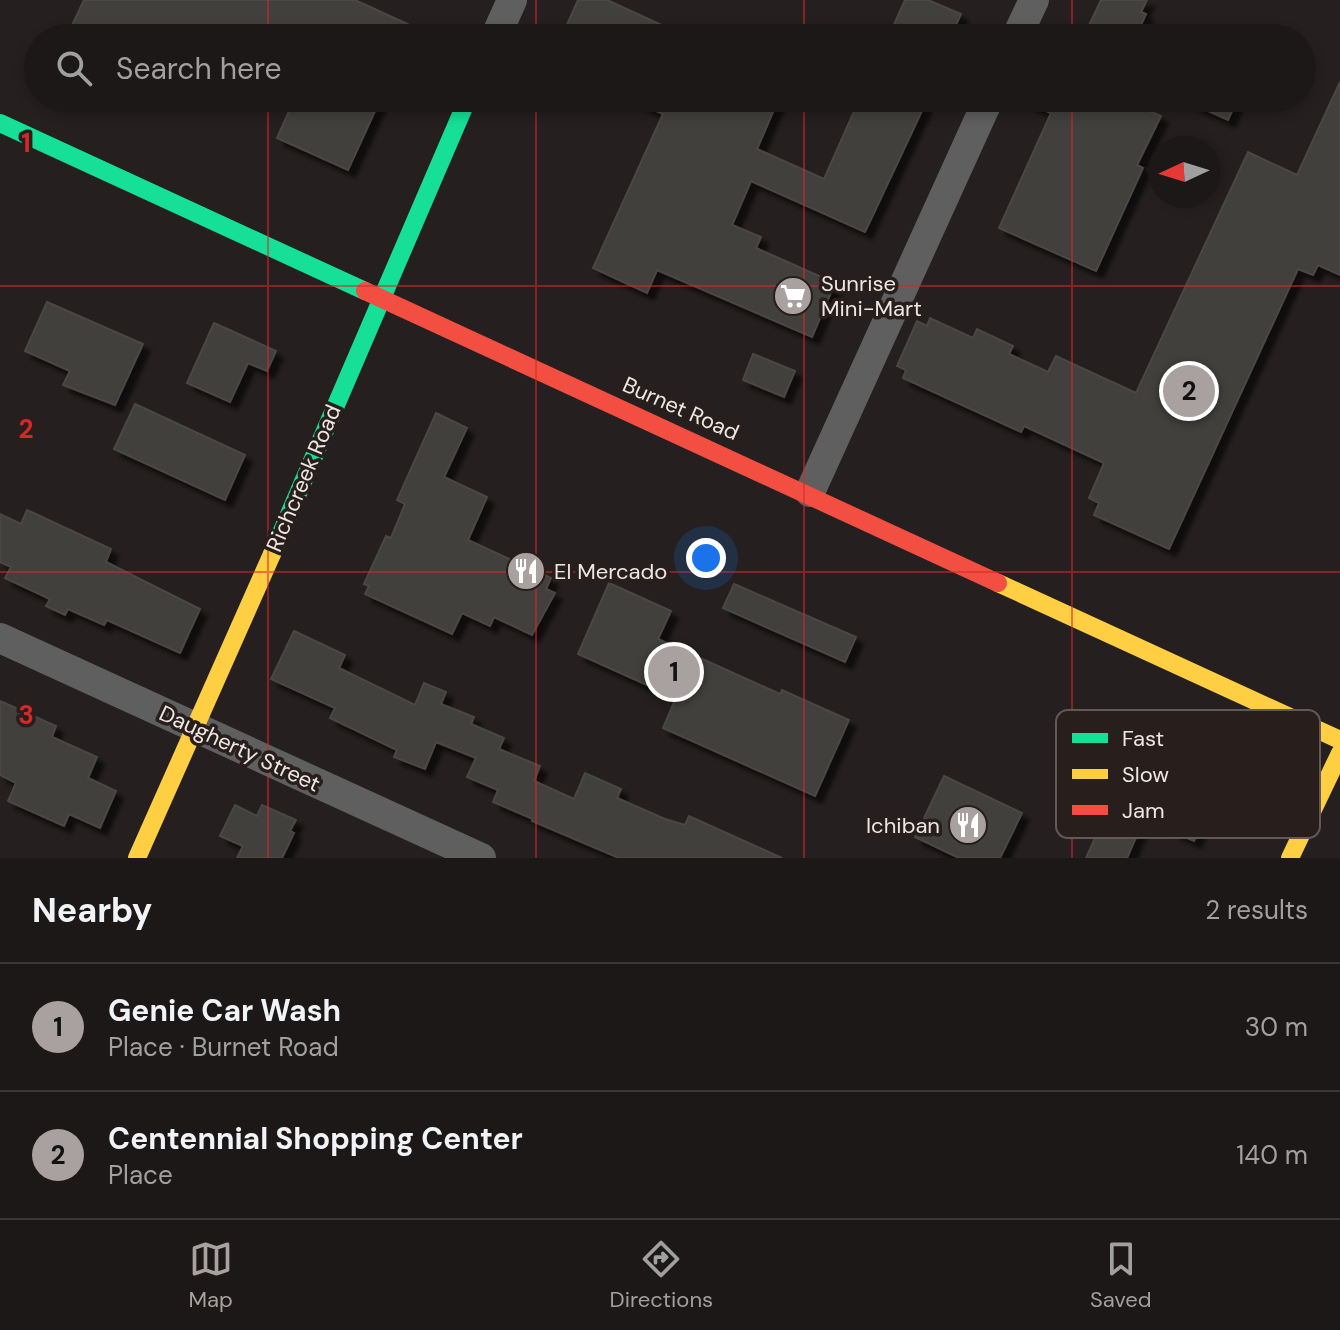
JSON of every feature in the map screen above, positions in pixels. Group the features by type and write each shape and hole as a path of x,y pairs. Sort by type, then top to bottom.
{"main road":[{"name":"Richcreek Road","path":"137,858 198,729 378,298 462,112"},
{"name":"Burnet Road","path":"0,123 378,298 810,492 1276,710"},
{"name":"Burnet Road","path":"1320,731 1340,740"},
{"path":"1320,795 1340,753"},
{"path":"1290,858 1300,838"}],"street":[{"path":"501,24 512,0"},
{"path":"1023,24 1034,0"},
{"path":"810,492 983,112"},
{"name":"Daugherty Street","path":"0,638 481,858"}],"building":[{"path":"84,0 355,0 407,24 73,24"},
{"path":"578,0 607,0 659,24 567,24"},
{"path":"905,0 928,0 961,14 956,24 894,24"},
{"path":"1101,0 1147,0 1141,12 1146,14 1141,24 1090,24"},
{"path":"1340,82 1340,275 1318,265 1313,275 1298,269 1169,549 1094,515 1099,503 1089,498 1104,463 1024,426 1021,432 903,378 906,370 897,366 917,321 927,326 930,318 973,338 977,329 1013,346 1009,354 1048,372 1056,356 1136,393 1248,152 1297,175"},
{"path":"289,112 375,112 348,170 277,138"},
{"path":"659,112 773,112 757,149 824,179 854,112 921,112 865,232 751,181 732,225 761,237 756,248 835,283 812,337 657,270 647,293 593,268 663,114"},
{"path":"1049,112 1151,112 1161,116 1151,136 1148,136 1137,165 1143,168 1096,271 999,228 1051,113"},
{"path":"1211,112 1232,112 1228,120"},
{"path":"47,302 143,344 115,405 63,385 70,371 25,351"},
{"path":"214,323 276,351 267,371 248,363 230,402 187,383"},
{"path":"753,354 795,371 784,397 743,380"},
{"path":"135,404 245,455 225,500 114,449"},
{"path":"436,413 467,428 444,477 487,497 468,540 551,578 546,589 555,593 532,635 494,617 490,626 462,613 452,634 365,594 369,586 364,584 386,536 391,538 405,504 397,500"},
{"path":"27,510 111,549 106,562 200,609 180,653 107,620 104,625 68,609 65,615 46,606 50,599 5,578 11,567 0,562 0,514 21,524"},
{"path":"609,583 671,611 658,639 780,694 782,690 849,720 815,796 663,728 676,698 578,654"},
{"path":"734,584 856,637 845,662 723,608"},
{"path":"294,631 345,655 339,668 415,705 424,683 446,692 441,704 474,717 471,724 504,738 499,749 540,766 534,781 574,799 585,773 621,789 617,798 665,819 685,825 689,816 782,858 619,858 493,802 498,790 467,777 476,758 436,742 425,769 394,757 397,750 330,718 335,708 271,679"},
{"path":"0,701 56,726 52,737 97,757 88,778 116,791 100,828 69,814 64,826 8,801 16,783 0,775"},
{"name":"Ichiban","path":"944,776 1022,813 1000,858 959,858 915,837"},
{"path":"235,805 257,816 262,805 296,820 290,831 294,833 282,858 237,858 243,846 220,836"},
{"path":"1095,838 1136,838 1127,858 1086,858"}],"traffic: fast":[{"path":"272,554 462,112"},
{"path":"0,123 365,291"}],"traffic: slow":[{"path":"137,858 272,554"},
{"path":"998,583 1275,710"},
{"path":"1320,731 1340,740"},
{"path":"1320,795 1340,753"},
{"path":"1290,858 1300,838"}],"traffic: jam":[{"path":"365,291 998,583"}],"place":[{"name":"Sunrise Mini-Mart","path":"793,296"},
{"name":"Centennial Shopping Center","path":"1189,391"},
{"name":"El Mercado","path":"526,571"},
{"name":"Genie Car Wash","path":"674,672"},
{"name":"Ichiban","path":"968,825"}]}
